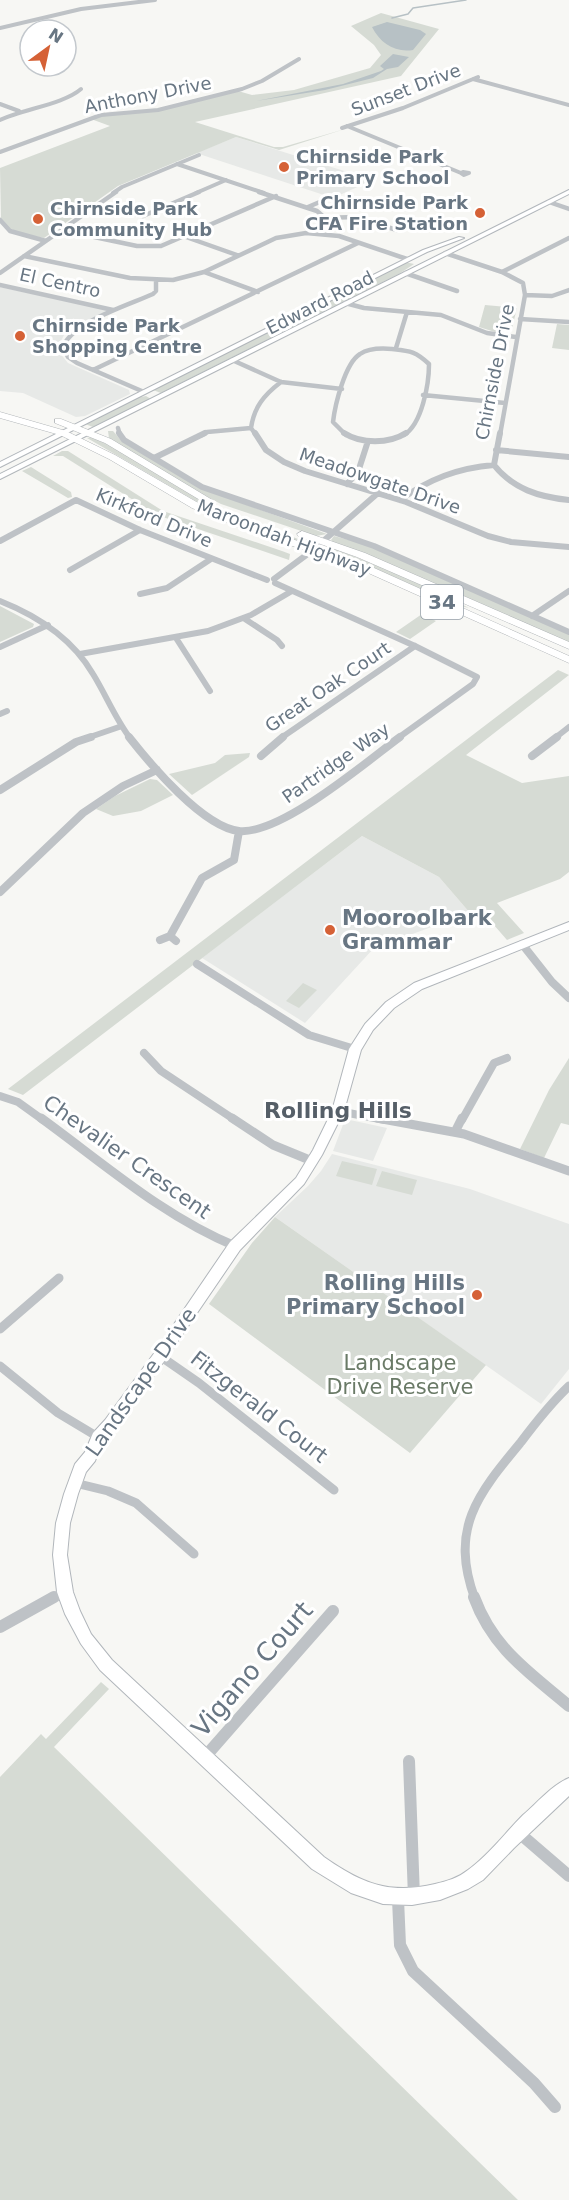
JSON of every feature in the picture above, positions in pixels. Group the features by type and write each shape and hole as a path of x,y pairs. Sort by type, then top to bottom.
{"highway":[{"name":"Maroondah Highway","path":"0,406 90,432 206,499 257,520 361,555 569,646"},
{"name":"Maroondah Highway","path":"0,415 63,432 112,457 196,506 246,527 314,549 385,576 569,660"},
{"path":"468,614 480,606"}],"main road":[{"name":"Edward Road","path":"0,465 431,248 487,229 569,191"},
{"name":"Edward Road","path":"0,477 547,201"},
{"path":"431,248 445,253"},
{"path":"407,260 421,265"},
{"path":"105,412 133,395 135,392 132,387"},
{"path":"144,392 157,398"},
{"path":"108,441 104,435 105,431 123,416"},
{"path":"62,446 82,445 112,457"},
{"name":"Landscape Drive","path":"569,926 436,978 403,995 369,1027 355,1049 338,1111 300,1180 235,1246 160,1356 98,1437 96,1446 80,1469 75,1483 63,1523 60,1555 64,1592 86,1639 106,1665 318,1863 345,1882 375,1894 406,1898 441,1892 470,1879 569,1786"}],"street":[{"path":"0,28 81,9 155,0"},
{"path":"293,57 306,60"},
{"name":"Anthony Drive","path":"0,152 101,115 158,110 242,89 262,81 299,58"},
{"name":"Sunset Drive","path":"462,173 345,127 403,108 476,78 569,105"},
{"path":"0,120 19,111 73,96 81,89"},
{"path":"0,104 19,111"},
{"path":"0,273 122,187 199,155"},
{"path":"177,164 308,207 320,212 326,218 362,218 397,230"},
{"path":"95,206 143,216 226,180"},
{"path":"61,230 146,247 167,244 276,196"},
{"path":"308,207 329,198"},
{"path":"547,201 569,208"},
{"path":"320,233 326,218"},
{"path":"0,220 2,228 46,241"},
{"path":"24,256 130,278 173,280 204,272 282,236 320,233 407,260"},
{"path":"186,237 237,255"},
{"path":"502,272 569,238"},
{"path":"93,370 358,243"},
{"name":"Chirnside Drive","path":"445,253 502,272 523,283 525,295 494,465 504,477 522,489 551,498 569,500"},
{"path":"204,272 258,292"},
{"path":"405,273 457,291"},
{"path":"144,392 68,357 64,350 64,342 76,330 113,310 153,294 156,291 156,281"},
{"name":"El Centro","path":"0,285 113,310"},
{"path":"525,295 552,296 569,290"},
{"path":"345,303 364,308 441,315 487,333 516,337"},
{"path":"396,348 407,312"},
{"path":"521,318 566,322"},
{"path":"396,348 416,352 429,364 423,395 412,430 391,439 368,441 351,437 335,426 333,418 342,389 353,360 375,349 396,348"},
{"path":"232,360 281,382 342,389"},
{"path":"154,458 207,432 251,428 256,405 268,391 281,382"},
{"path":"423,395 505,403"},
{"name":"Maroondah Highway","path":"118,428 124,440 202,487 374,546 569,632"},
{"name":"Meadowgate Drive","path":"251,428 259,443 284,462 400,500 500,539 569,547"},
{"path":"348,484 358,472 368,441"},
{"path":"496,450 569,457"},
{"path":"400,500 444,473 470,466 494,465"},
{"path":"272,581 314,549 378,494"},
{"name":"Kirkford Drive","path":"0,542 76,500 140,530 272,581"},
{"path":"70,570 140,530"},
{"path":"140,594 167,588 211,558"},
{"name":"Partridge Way","path":"239,831 260,828 314,800 477,677 471,672 272,581"},
{"path":"80,654 107,646 176,638 245,619 292,591"},
{"path":"532,616 569,591"},
{"path":"0,601 48,625 80,654 122,726 157,770 180,793 221,825 239,831 234,861 202,878 196,884 173,938 160,940"},
{"path":"245,619 277,640 282,646"},
{"path":"0,647 48,625"},
{"path":"176,638 210,691"},
{"name":"Great Oak Court","path":"261,756 270,746 415,646"},
{"path":"0,790 76,742 122,726"},
{"path":"532,756 569,727"},
{"path":"0,892 82,813 110,793 157,770"},
{"path":"522,944 552,982 569,998"},
{"path":"197,964 309,1035 355,1049"},
{"path":"144,1053 161,1071 273,1145 312,1161"},
{"path":"455,1132 494,1063 507,1058"},
{"name":"Chevalier Crescent","path":"0,1096 18,1102 157,1203 201,1232 235,1246"},
{"path":"338,1111 455,1132 569,1171"},
{"path":"0,1329 59,1278"},
{"name":"Fitzgerald Court","path":"160,1356 199,1383 334,1490"},
{"path":"0,1366 58,1413 98,1437"},
{"path":"569,1386 487,1482 468,1523 465,1554 470,1587 482,1618 519,1666 569,1706"},
{"path":"75,1483 108,1491 136,1503 194,1554"},
{"path":"0,1627 64,1592"},
{"name":"Vigano Court","path":"204,1758 333,1611"},
{"path":"409,1761 406,1898 398,1937 401,1953 413,1971 534,2083 555,2107"},
{"path":"518,1832 569,1876"}],"shaded area":[{"path":"387,22 420,30 426,34 413,50 400,50 389,46 379,38 372,27"},
{"path":"393,54 409,57 398,67 387,69 373,78 325,90 256,101 343,84 381,71 384,69 380,66"},
{"name":"Chirnside Park Primary School","path":"236,137 373,180 333,198 196,153"},
{"name":"Chirnside Park Shopping Centre","path":"0,287 107,310 106,313 65,333 59,345 59,352 68,363 129,390 130,394 85,416 76,417 23,393 0,391"},
{"name":"Mooroolbark Grammar","path":"362,836 439,877 470,913 374,948 305,1023 202,958"},
{"path":"350,1120 387,1128 373,1161 333,1151 344,1122"},
{"name":"Rolling Hills Primary School","path":"332,1154 470,1189 569,1224 569,1369 541,1404 275,1217 308,1186"}],"green space":[{"path":"381,13 439,29 401,76 195,122 274,147 283,147 345,129 279,150 236,137 118,186 44,238 23,234 6,227 1,220 0,168 110,126 91,119 102,116 142,112 238,91 252,95 294,90 370,68 381,55 374,45 351,26"},
{"path":"405,262 414,264 399,274 161,393 153,390"},
{"path":"485,305 517,308 511,332 495,332 479,327"},
{"path":"557,324 569,325 569,350 552,348"},
{"path":"146,396 151,399 93,427 85,424 136,398"},
{"path":"108,431 113,431 120,439 203,489 327,534 316,536 221,504 109,438"},
{"path":"91,437 122,451 178,487 215,507 311,544 249,526 213,511 87,438"},
{"path":"62,451 68,451 163,511 290,554 289,560 157,515 63,456 53,456"},
{"path":"31,467 71,492 72,497 68,498 22,471"},
{"path":"334,536 364,544 569,634 569,642 390,564 333,542 331,540"},
{"path":"330,547 406,577 469,608 446,602 327,549"},
{"path":"0,606 34,624 33,627 0,642"},
{"path":"422,614 436,621 410,639 396,632"},
{"path":"558,670 569,675 466,755 522,783 569,776 569,872 560,879 497,903 524,933 507,940 480,909 470,913 439,877 362,836 23,1095 8,1089"},
{"path":"250,753 249,757 192,795 169,774 215,763 225,755"},
{"path":"150,779 157,780 173,795 141,811 113,816 96,809 115,796"},
{"path":"303,983 317,990 299,1008 286,1001"},
{"path":"569,1058 569,1125 561,1123 544,1158 520,1149 549,1090"},
{"path":"342,1161 377,1169 372,1185 336,1176"},
{"path":"382,1171 417,1180 412,1195 376,1186"},
{"name":"Landscape Drive Reserve","path":"275,1217 486,1365 410,1453 209,1304 252,1243"},
{"path":"101,1682 109,1689 54,1747 518,2200 0,2200 0,1777 41,1734 46,1739"}],"waterway":[{"path":"392,18 408,14 413,8 466,0"}],"place":[{"name":"Chirnside Park Primary School","path":"284,167"},
{"name":"Chirnside Park CFA Fire Station","path":"480,213"},
{"name":"Chirnside Park Community Hub","path":"38,219"},
{"name":"Chirnside Park Shopping Centre","path":"20,336"},
{"name":"Mooroolbark Grammar","path":"330,930"},
{"name":"Rolling Hills Primary School","path":"477,1295"}],"district":[{"name":"Rolling Hills","path":"338,1110"}]}
